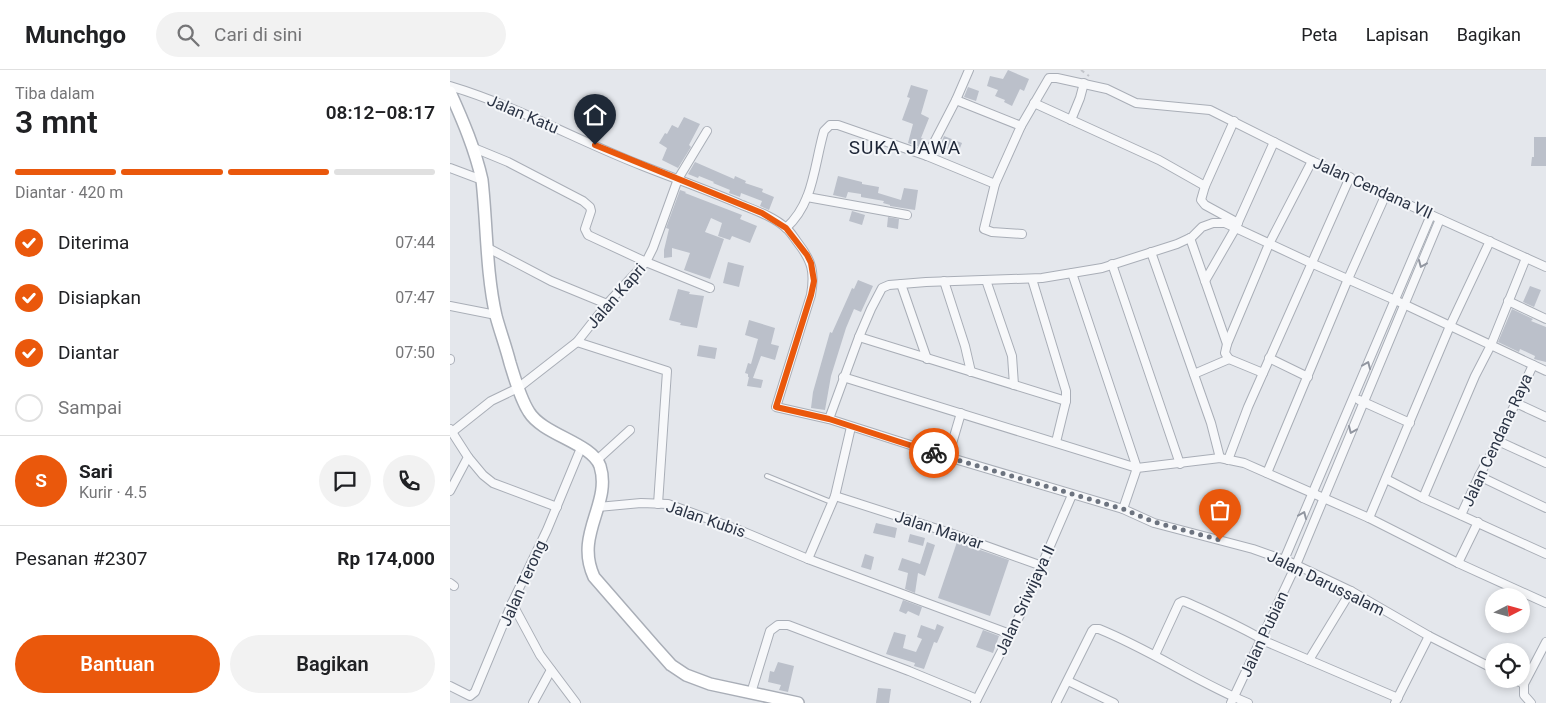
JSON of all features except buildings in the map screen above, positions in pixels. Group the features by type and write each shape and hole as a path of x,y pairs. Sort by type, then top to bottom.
{"street":[{"path":"927,156 956,100 968,70"},
{"name":"Jalan Cendana VII","path":"1034,103 1049,78 1058,78 1107,89 1136,103 1210,110 1312,161 1546,267"},
{"path":"1071,120 1084,83"},
{"name":"Jalan Katu","path":"450,86 497,103 642,166 762,213 786,228"},
{"path":"450,92 474,148 482,180 496,315 518,388 530,414 537,422 581,448 597,460 602,477 598,507 589,537 587,554 594,577 671,665 686,675 710,684 798,703"},
{"path":"956,100 1021,126"},
{"path":"1022,234 992,232 984,229 995,184 1021,126 1034,103 1159,160 1205,186"},
{"path":"1234,121 1205,186 1201,200 1205,205 1269,244 1348,278 1546,371"},
{"path":"786,228 797,218 808,197 824,131 830,125 838,125 927,156 995,184"},
{"name":"Jalan Kapri","path":"451,430 491,401 518,388 577,342 607,304 646,262 678,179 707,131"},
{"path":"1205,282 1237,226 1274,142"},
{"path":"474,148 508,162 583,201 590,207 591,211 585,228 588,235 646,262 710,288"},
{"path":"1263,373 1229,359 1225,352 1269,244 1312,161"},
{"path":"450,168 482,180"},
{"path":"1224,459 1350,177"},
{"path":"1267,473 1348,278 1386,194"},
{"path":"808,197 907,216"},
{"path":"1284,560 1431,214"},
{"name":"Jalan Pubian","path":"1233,700 1296,565 1440,219"},
{"path":"829,419 859,337 882,288 889,285 944,281 1032,279 1072,273 1112,264 1177,244 1190,238 1202,227 1213,223 1237,226"},
{"name":"Jalan Darussalam","path":"786,228 807,255 811,263 814,281 776,407 829,419 1072,495 1123,509 1154,522 1253,549 1284,560 1351,591 1429,636 1485,664"},
{"path":"1190,238 1227,344"},
{"path":"1369,518 1450,326 1490,241"},
{"path":"488,248 551,281 607,304"},
{"path":"1151,252 1224,459"},
{"path":"1423,498 1475,376 1491,345 1526,258"},
{"path":"1112,264 1180,464"},
{"path":"1072,273 1137,468 1123,509"},
{"path":"1032,279 1066,391 1066,401 1056,442"},
{"path":"986,280 1012,356 1014,385"},
{"path":"944,281 965,346 971,372"},
{"path":"901,284 927,359"},
{"path":"1508,301 1546,319"},
{"path":"450,306 496,315"},
{"path":"859,337 1066,401"},
{"path":"577,342 667,371 658,504"},
{"path":"1269,358 1308,377"},
{"path":"1194,374 1229,359"},
{"name":"Jalan Cendana Raya","path":"1461,515 1533,365"},
{"path":"843,377 1137,468 1224,459 1244,463 1369,518 1458,563 1546,603"},
{"path":"1354,397 1410,423"},
{"path":"1516,403 1546,417"},
{"path":"948,457 961,413"},
{"path":"808,560 833,499 850,427"},
{"path":"451,430 468,457 483,475 493,483 556,507"},
{"path":"597,460 630,430"},
{"path":"1498,441 1546,463"},
{"name":"Jalan Terong","path":"450,686 470,696 475,692 512,603 581,448"},
{"path":"450,491 468,457"},
{"path":"1479,476 1546,508"},
{"path":"1386,478 1423,498 1546,554"},
{"name":"Jalan Sriwijaya II","path":"976,701 1042,566 1072,495"},
{"name":"Jalan Mawar","path":"833,499 950,533 1042,566"},
{"name":"Jalan Kubis","path":"598,507 641,503 668,504 735,528 808,560 1010,634"},
{"path":"1458,563 1478,522"},
{"path":"1309,660 1351,591"},
{"path":"1155,655 1181,601 1397,701 1429,636"},
{"path":"512,603 540,655 576,703"},
{"path":"751,693 770,632 778,625 788,625 909,671 976,701"},
{"path":"1056,703 1089,636 1094,629 1099,629 1155,655 1233,700 1248,703"},
{"path":"1530,673 1546,642"},
{"path":"533,703 551,670"},
{"path":"1068,681 1114,703"},
{"path":"1522,699 1531,703"}],"lane":[{"path":"767,476 833,499"}],"way so far":[{"path":"934,453 1123,509 1154,522 1220,540"}],"district":[{"name":"SUKA JAWA","path":"905,147"}],"route":[{"path":"595,145 642,166 762,213 786,228 807,255 811,263 814,281 776,407 829,419 934,453"}]}
